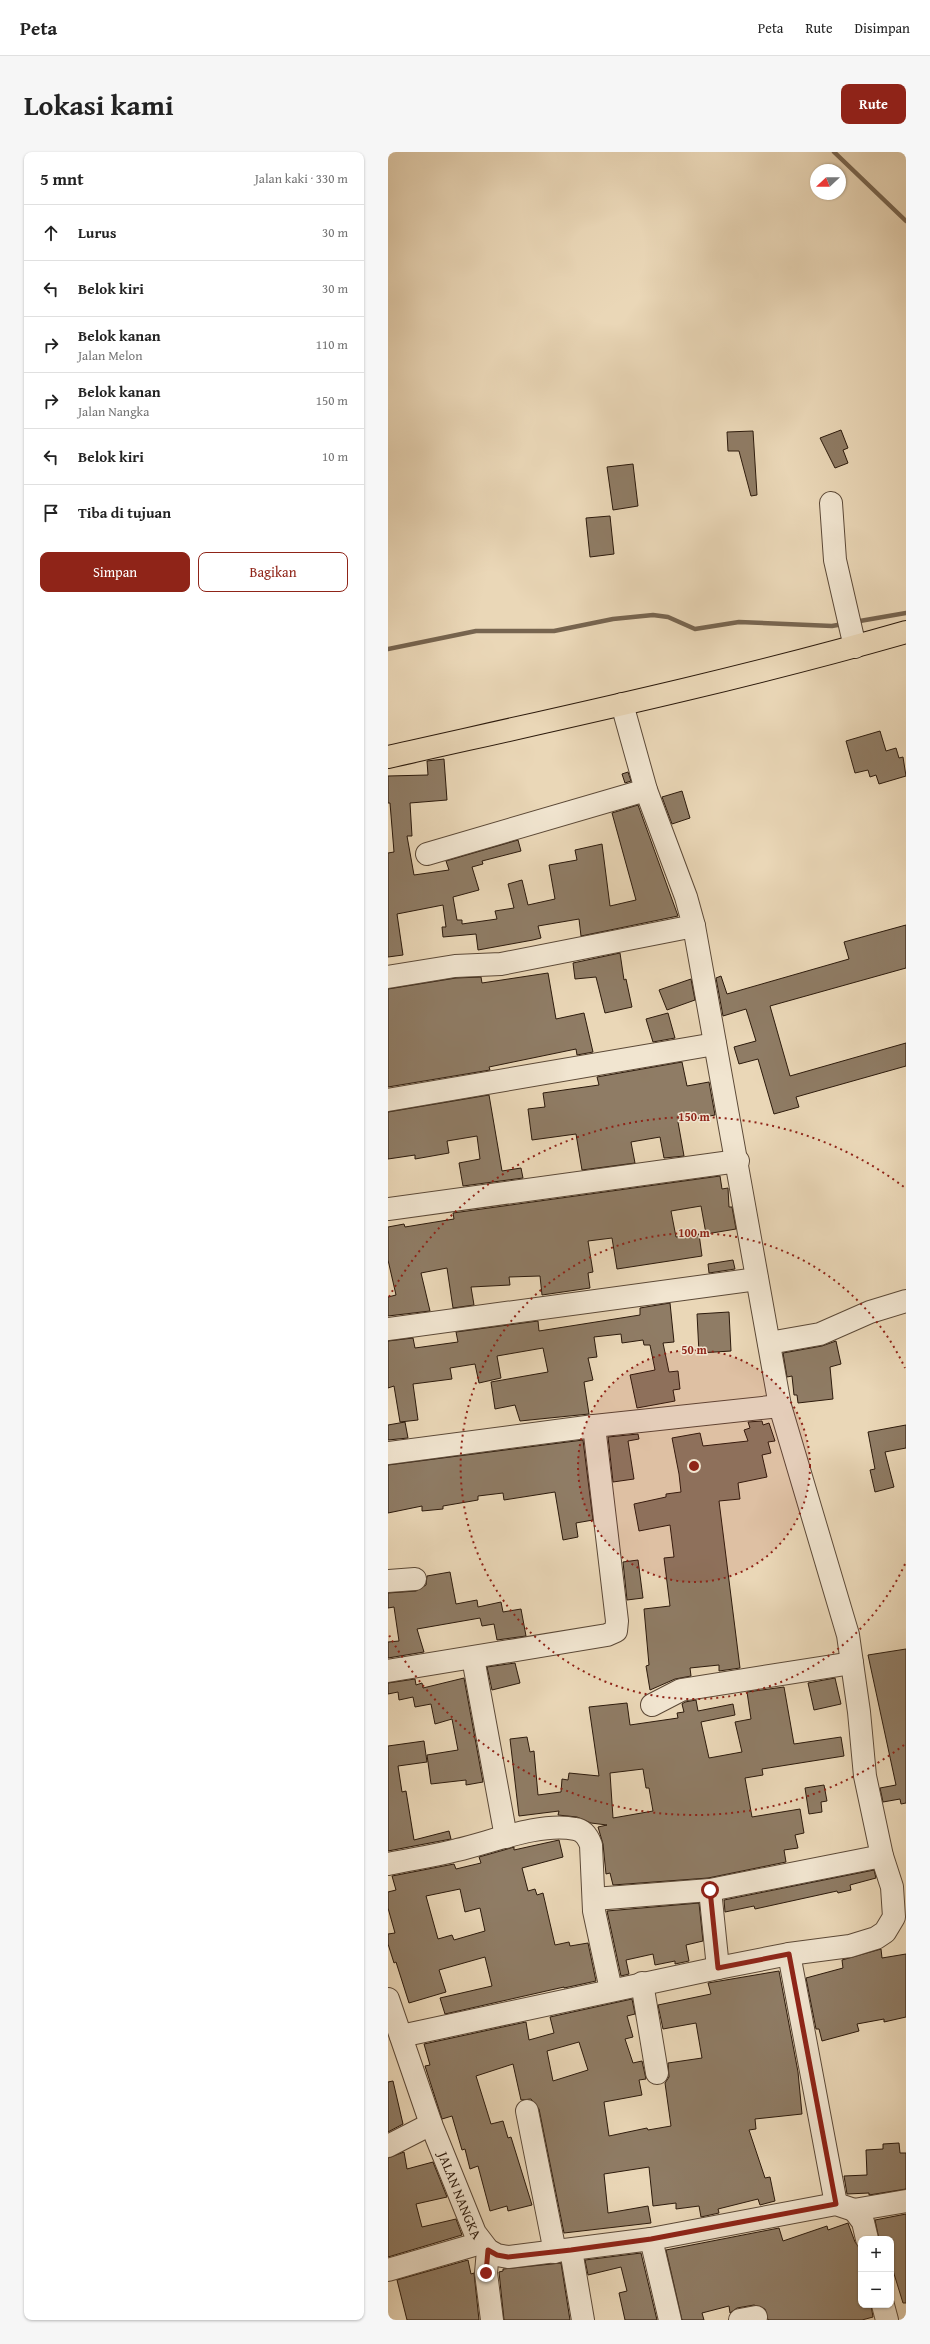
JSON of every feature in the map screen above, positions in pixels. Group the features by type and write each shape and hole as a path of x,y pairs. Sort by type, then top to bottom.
{"main road":[{"path":"388,758 622,704 855,647 906,632"}],"street":[{"path":"831,503 835,560 855,647"},
{"path":"401,2036 642,1983 789,1954 850,1946 896,1930 892,1887 882,1856 865,1776 848,1635 780,1406 757,1279 738,1161 694,926 686,897 646,790 622,704"},
{"path":"428,854 646,790"},
{"path":"388,977 455,966 501,964 694,926"},
{"path":"388,1100 715,1044"},
{"path":"388,1210 738,1161"},
{"path":"388,1329 757,1279"},
{"path":"769,1343 820,1334 856,1317 906,1301"},
{"path":"388,1453 594,1426 780,1406"},
{"path":"388,1671 607,1635 616,1631 617,1621 608,1529 594,1426"},
{"path":"388,1581 415,1579"},
{"path":"473,1658 506,1837"},
{"path":"652,1705 681,1690 852,1663"},
{"path":"388,1864 458,1850 506,1837 540,1830 574,1828 582,1831 588,1837 591,1845 594,1911 610,1990"},
{"path":"594,1899 710,1890 882,1856"},
{"path":"710,1890 718,1968"},
{"path":"789,1954 845,2207 863,2222 866,2236"},
{"path":"642,1983 657,2073"},
{"name":"JALAN NANGKA","path":"388,1999 431,2124 474,2233 484,2246 497,2255 508,2257 563,2251 651,2239 845,2207 906,2201"},
{"path":"527,2111 563,2251 583,2320"},
{"path":"388,2146 431,2124"},
{"path":"651,2239 670,2320"},
{"path":"388,2270 484,2246 492,2320"},
{"path":"884,2308 887,2320"}],"building":[{"path":"841,430 848,448 843,450 848,463 835,468 820,438"},
{"path":"753,431 757,495 751,496 739,451 728,451 727,432"},
{"path":"633,464 638,506 613,510 607,467"},
{"path":"610,516 614,554 590,557 586,518"},
{"path":"880,731 886,751 896,748 899,758 903,757 906,776 879,784 876,775 870,777 868,770 855,773 846,741"},
{"path":"444,759 447,800 410,803 412,836 407,836 414,875 449,870 446,861 518,840 521,851 482,861 483,864 472,867 479,890 453,897 457,920 462,920 462,924 497,919 495,911 514,908 508,884 522,880 528,905 555,899 549,865 577,860 575,850 602,844 610,906 636,900 612,813 638,805 678,916 581,936 579,919 538,926 541,938 478,950 476,934 443,937 442,927 446,927 443,905 397,914 403,955 388,957 388,853 394,852 390,803 388,803 388,776 428,775 427,761"},
{"path":"628,772 631,781 625,783 622,774"},
{"path":"682,791 690,818 672,824 662,797"},
{"path":"906,925 906,968 770,1006 790,1076 906,1043 906,1066 796,1097 799,1107 774,1114 758,1059 739,1064 734,1047 756,1041 746,1009 723,1016 716,978 721,976 727,994 849,959 844,942"},
{"path":"620,953 624,980 626,979 632,1007 605,1013 596,977 575,979 573,963"},
{"path":"548,973 556,1019 584,1013 593,1052 577,1055 576,1049 489,1067 490,1070 388,1087 388,989 456,978 481,977 482,983"},
{"path":"691,979 695,1000 667,1010 659,990"},
{"path":"668,1013 675,1038 653,1042 646,1019"},
{"path":"682,1062 687,1086 709,1082 715,1115 678,1122 684,1156 664,1158 660,1137 631,1142 635,1163 582,1170 576,1134 532,1140 528,1109 545,1107 543,1093 599,1085 597,1077"},
{"path":"489,1095 502,1171 521,1168 523,1178 463,1186 459,1163 480,1159 477,1136 447,1141 449,1153 415,1159 415,1155 388,1159 388,1112"},
{"path":"720,1176 722,1189 728,1188 729,1207 732,1207 736,1229 706,1234 701,1206 671,1211 676,1237 699,1234 702,1256 617,1269 612,1238 588,1241 593,1272 588,1273 590,1288 542,1295 540,1276 509,1277 510,1285 471,1287 474,1305 453,1308 447,1268 421,1273 430,1311 388,1316 388,1297 396,1295 388,1260 388,1227 404,1224 405,1227 454,1219 453,1213"},
{"path":"733,1260 735,1269 709,1273 708,1264"},
{"path":"670,1303 674,1342 663,1343 669,1372 678,1371 680,1389 673,1390 675,1401 637,1408 630,1375 655,1370 650,1345 644,1345 643,1340 622,1343 621,1334 594,1337 597,1357 588,1358 593,1380 584,1382 589,1414 520,1421 515,1405 495,1409 491,1382 548,1372 543,1348 497,1356 501,1378 479,1383 475,1364 450,1368 452,1379 413,1384 418,1420 400,1422 394,1386 388,1388 388,1341 413,1338 415,1348 458,1342 456,1332 538,1321 539,1331 640,1315 640,1308"},
{"path":"729,1312 731,1351 699,1353 697,1314"},
{"path":"836,1341 841,1364 830,1367 833,1399 798,1403 797,1395 794,1395 792,1376 787,1377 783,1353 822,1346"},
{"path":"762,1421 763,1425 769,1423 775,1441 768,1442 771,1453 762,1455 767,1477 738,1483 740,1499 719,1501 740,1668 719,1671 719,1665 690,1668 691,1676 675,1679 650,1690 646,1666 649,1665 644,1609 670,1606 664,1558 674,1557 670,1525 639,1531 634,1504 666,1497 666,1494 681,1492 672,1438 700,1433 703,1446 748,1441 744,1430 750,1428 748,1422"},
{"path":"405,1422 408,1438 388,1440 388,1425"},
{"path":"906,1425 906,1448 885,1452 894,1487 875,1492 870,1470 875,1469 868,1432"},
{"path":"638,1434 639,1439 628,1441 634,1479 613,1482 608,1437"},
{"path":"583,1440 593,1520 576,1523 578,1537 563,1540 555,1492 504,1500 503,1493 478,1496 478,1500 443,1506 443,1509 422,1511 422,1506 388,1513 388,1465"},
{"path":"638,1560 643,1598 627,1600 623,1562"},
{"path":"450,1572 456,1604 477,1600 478,1607 501,1602 503,1612 521,1609 526,1636 497,1640 494,1624 482,1626 480,1618 417,1629 424,1652 388,1658 388,1642 399,1641 394,1607 388,1608 388,1593 416,1591 426,1585 427,1576"},
{"path":"906,1649 906,1803 901,1804 900,1799 883,1802 880,1788 896,1785 868,1655"},
{"path":"515,1663 520,1683 492,1690 487,1667"},
{"path":"464,1678 483,1782 466,1785 466,1780 431,1784 427,1755 458,1750 452,1719 435,1724 431,1704 415,1707 413,1697 399,1700 398,1692 388,1694 388,1683 415,1679 416,1685 422,1683 423,1688"},
{"path":"835,1678 841,1704 814,1710 808,1683"},
{"path":"784,1687 794,1744 841,1737 844,1756 762,1769 763,1775 745,1778 752,1817 800,1809 804,1833 795,1835 798,1848 784,1850 786,1862 708,1878 613,1885 610,1873 606,1874 603,1844 598,1827 607,1825 591,1823 577,1817 558,1815 559,1811 519,1816 510,1739 527,1737 530,1752 534,1751 538,1795 561,1792 562,1779 568,1780 569,1773 599,1776 589,1707 627,1703 630,1725 678,1718 677,1713 684,1712 682,1704 685,1702 696,1700 698,1711 733,1704 735,1715 701,1722 709,1758 742,1752 735,1722 751,1719 747,1692","holes":["643,1769 646,1788 649,1788 653,1811 613,1818 610,1773"]},
{"path":"424,1741 427,1762 398,1766 402,1792 406,1791 414,1840 449,1831 451,1839 388,1851 388,1746"},
{"path":"824,1785 827,1801 821,1802 822,1812 809,1814 805,1788"},
{"path":"559,1840 563,1857 522,1868 528,1891 535,1889 537,1895 543,1893 555,1945 569,1942 570,1946 588,1943 596,1981 445,2014 440,1998 492,1986 485,1957 439,1970 446,1992 409,2003 396,1962 394,1963 388,1944 388,1934 395,1933 388,1908 388,1892 396,1890 392,1876 454,1864 456,1869 481,1863 479,1857 514,1847 514,1850","holes":["460,1889 465,1912 480,1908 485,1931 454,1940 452,1935 438,1939 426,1896"]},
{"path":"874,1870 876,1878 850,1885 851,1890 838,1893 837,1891 755,1909 754,1906 725,1912 724,1900"},
{"path":"699,1903 703,1941 686,1945 689,1961 675,1964 675,1961 655,1965 653,1954 626,1960 629,1974 621,1976 607,1911"},
{"path":"881,1949 882,1958 906,1954 906,2017 884,2022 884,2019 857,2024 859,2031 822,2041 819,2029 816,2029 806,1978 843,1968 842,1960"},
{"path":"779,1971 798,2072 802,2114 755,2119 756,2129 749,2130 765,2178 770,2177 775,2201 760,2205 758,2199 718,2209 719,2213 701,2217 699,2206 676,2209 676,2203 653,2206 649,2167 604,2174 608,2213 648,2206 651,2223 564,2233 539,2109 531,2099 521,2100 513,2064 476,2076 491,2124 503,2121 508,2138 511,2137 532,2205 508,2211 507,2206 490,2211 478,2166 470,2169 465,2149 462,2150 452,2116 442,2119 425,2066 430,2065 424,2044 526,2022 529,2040 554,2033 550,2017 632,1999 635,2014 627,2016 633,2037 625,2039 633,2063 642,2061 646,2079 639,2080 642,2095 604,2102 609,2136 647,2128 648,2130 671,2126 665,2083 669,2077 668,2063 702,2058 696,2023 663,2029 658,2005 711,1994 708,1983","holes":["579,2042 588,2070 553,2081 547,2051"]},
{"path":"393,2081 403,2124 388,2132 388,2082"},
{"path":"899,2143 900,2153 906,2153 906,2189 869,2195 869,2193 847,2194 844,2176 867,2175 866,2150 883,2149 883,2144"},
{"path":"404,2152 407,2169 433,2162 447,2197 416,2204 422,2227 456,2219 462,2235 388,2257 388,2158"},
{"path":"906,2214 906,2303 903,2303 894,2274 894,2236 878,2236 875,2220"},
{"path":"848,2223 858,2246 858,2308 872,2308 873,2317 862,2320 768,2320 765,2309 754,2305 737,2308 730,2313 729,2306 702,2313 704,2320 682,2320 666,2250 779,2228 783,2241 827,2226 828,2230"},
{"path":"641,2253 657,2320 625,2320 619,2293 627,2291 621,2267 588,2275 585,2260"},
{"path":"468,2260 471,2274 474,2273 479,2320 407,2320 397,2280"},
{"path":"561,2263 570,2320 504,2320 499,2272 503,2271 503,2269"}],"waterway":[{"path":"834,152 906,221"},
{"path":"854,622 906,613"},
{"path":"388,649 476,631 554,631 613,619 653,615 668,617 695,629 739,622 832,626 843,624"}],"route":[{"path":"486,2273 488,2250 497,2255 508,2257 571,2250 651,2239 836,2204 789,1954 718,1968 710,1890"}]}
